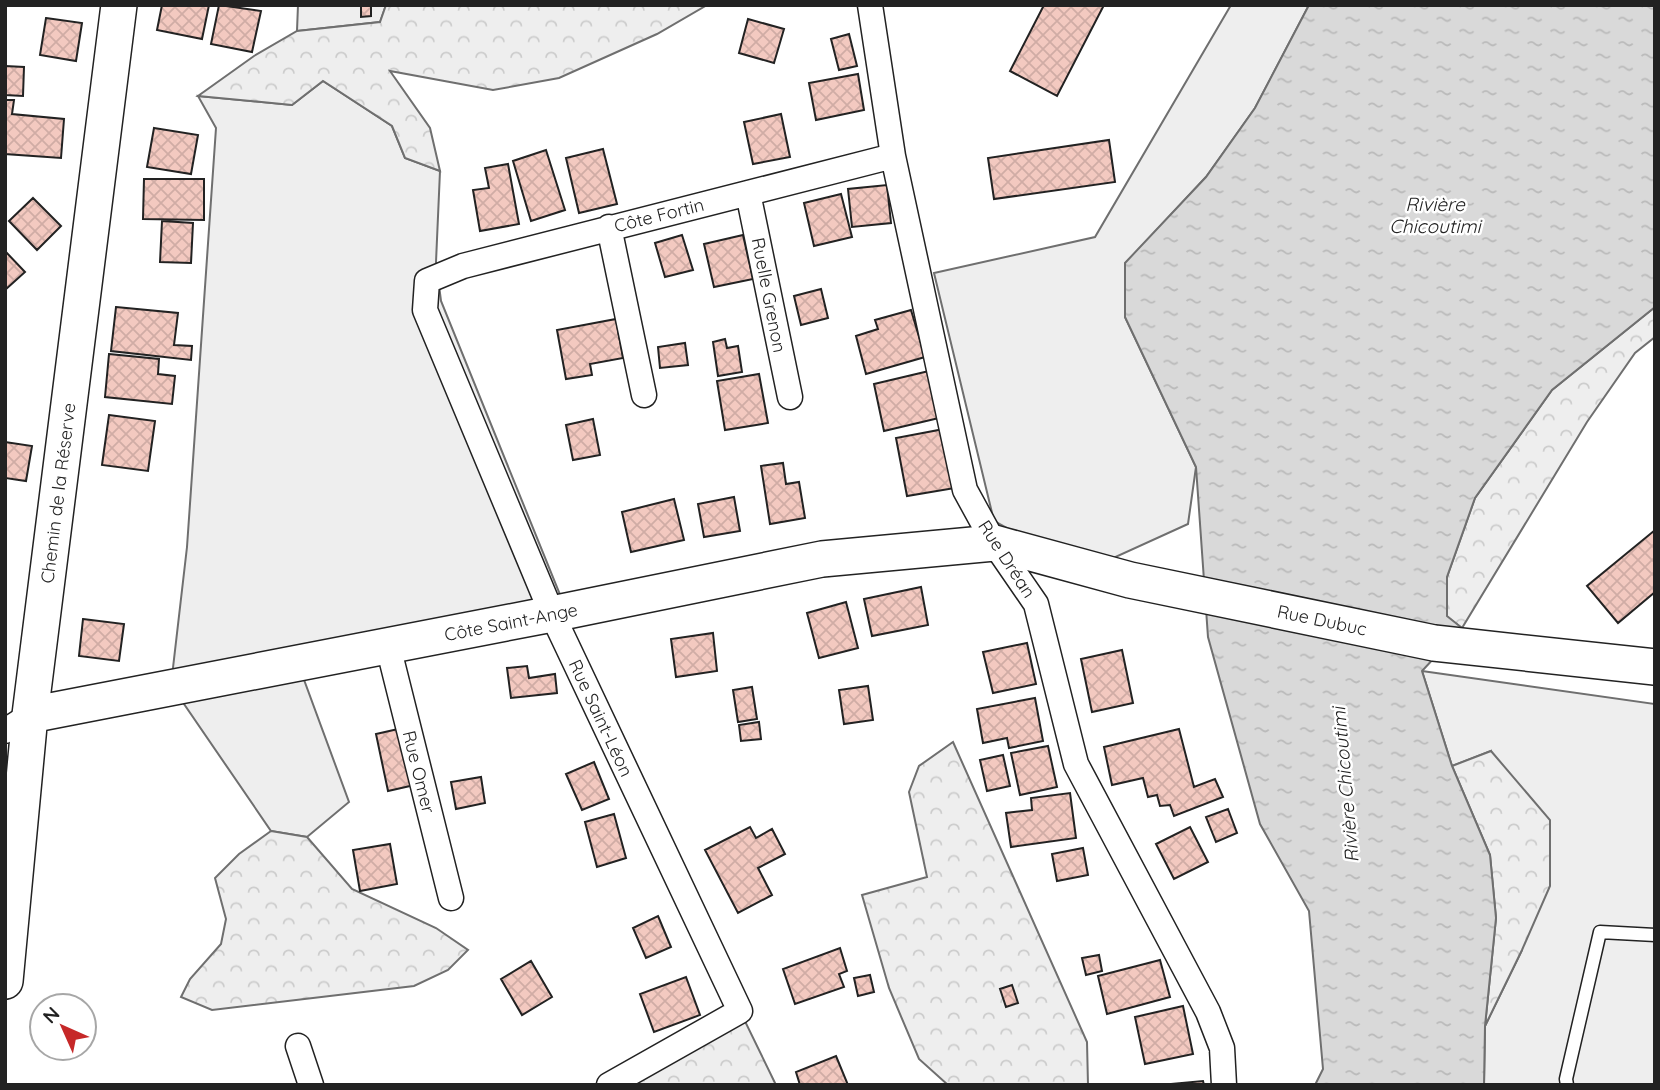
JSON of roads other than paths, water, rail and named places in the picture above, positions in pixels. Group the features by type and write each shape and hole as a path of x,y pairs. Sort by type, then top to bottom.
{"street":[{"name":"Chemin de la Réserve","path":"5,981 18,723 119,5"},
{"name":"Rue Dréan","path":"870,5 893,156 965,489 994,543 1036,604 1076,764 1208,1012 1222,1048 1224,1085"},
{"name":"Côte Fortin","path":"427,281 463,266 893,156"},
{"name":"Ruelle Grenon","path":"748,193 790,397"},
{"path":"609,227 644,394"},
{"name":"Rue Saint-Léon","path":"427,281 425,310 552,614 740,1011 609,1085"},
{"name":"Côte Saint-Ange","path":"18,723 822,559 994,543"},
{"name":"Rue Dubuc","path":"994,543 1130,580 1434,643 1655,667"},
{"name":"Rue Omer","path":"388,646 451,898"},
{"path":"298,1046 311,1085"}],"lane":[{"path":"1567,1085 1566,1079 1600,932 1655,935"}],"water":[{"name":"Rivière Chicoutimi","path":"1309,5 1655,5 1655,307 1552,390 1475,498 1447,577 1447,616 1462,628 1422,671 1452,766 1490,855 1496,918 1485,1026 1484,1085 1315,1085 1323,1069 1309,911 1260,824 1208,637 1196,467 1125,317 1125,263 1206,177 1255,108"}]}
